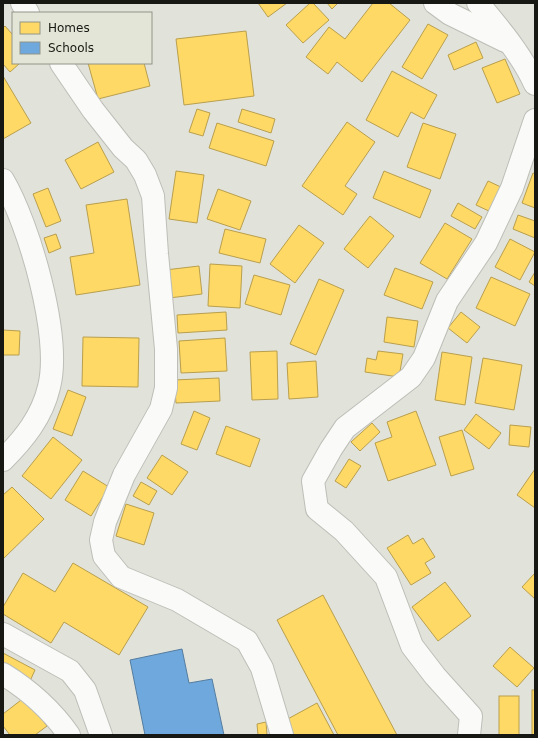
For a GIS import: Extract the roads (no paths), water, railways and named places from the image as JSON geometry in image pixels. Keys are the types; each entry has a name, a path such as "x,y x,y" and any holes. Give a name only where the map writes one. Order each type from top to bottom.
{"street":[{"path":"22,3 27,12"},
{"path":"435,3 450,14 511,44"},
{"path":"478,3 511,44 529,71 535,84"},
{"path":"62,64 93,110 123,148 136,160 145,175 153,196 166,348 166,388 161,409 124,475 104,522 100,540 104,556 121,577 177,600 247,641 262,668 282,735"},
{"path":"469,735 471,716 435,676 412,646 386,577 344,531 317,509 313,481 330,449 345,428 411,377 424,358 447,301 486,243 512,188 535,120"},
{"path":"3,180 29,239 51,331 52,360 50,387 38,419 21,443 3,460"},
{"path":"3,634 70,671 85,690 101,735"},
{"path":"3,674 25,688 39,700 68,735"}]}
